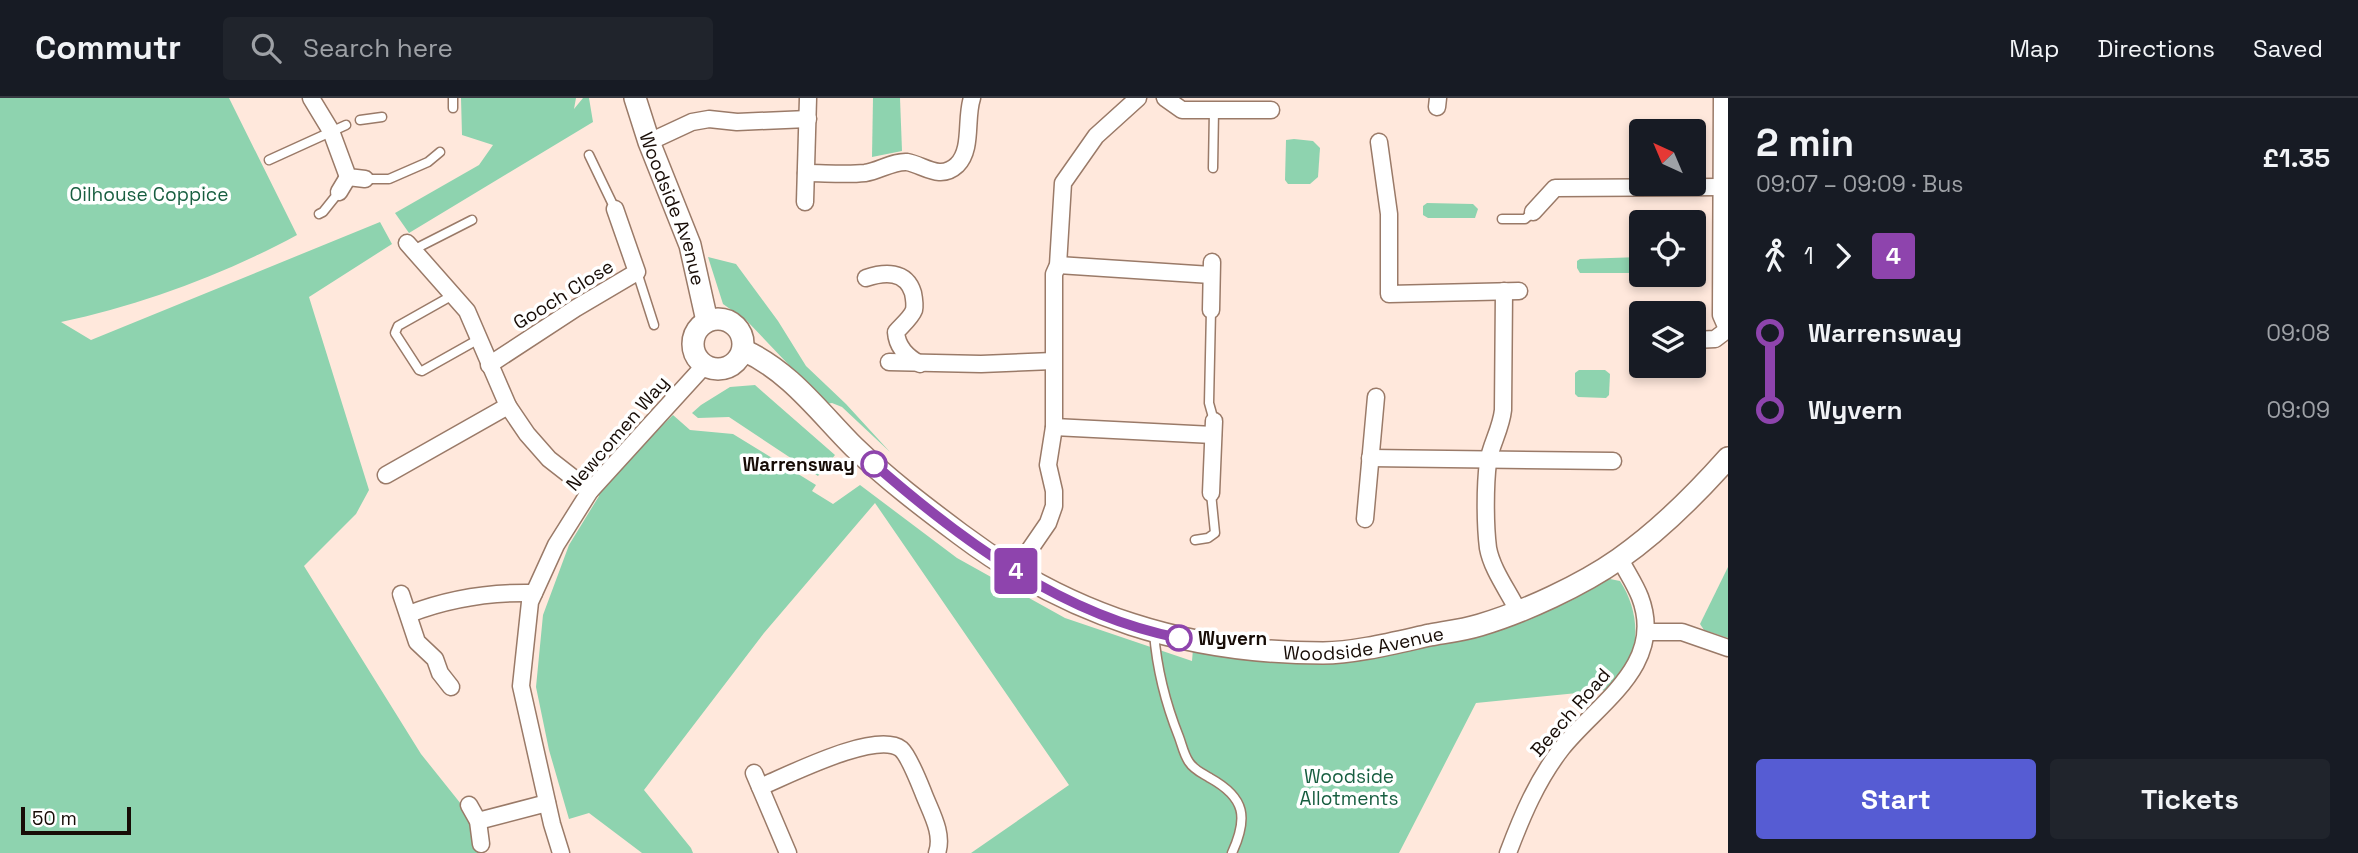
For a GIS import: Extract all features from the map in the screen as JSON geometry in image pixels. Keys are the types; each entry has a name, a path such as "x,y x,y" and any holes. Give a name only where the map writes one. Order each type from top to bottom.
{"street":[{"path":"311,98 357,178 339,192"},
{"name":"Woodside Avenue","path":"635,98 649,142 690,245 707,321"},
{"path":"804,202 808,98"},
{"path":"806,173 867,173 904,162 932,172 946,172 957,164 966,146 967,118 972,98"},
{"path":"1015,571 1048,523 1054,506 1054,491 1048,465 1054,427 1054,274 1058,265 1063,183 1096,136 1138,98"},
{"path":"1165,98 1182,110 1271,110"},
{"path":"1706,339 1715,339 1727,331 1721,315 1721,187 1725,115 1722,98"},
{"path":"649,142 692,122 709,119 737,122 807,119"},
{"path":"1379,142 1389,214 1389,294 1512,291 1501,426 1488,460 1488,549 1518,611"},
{"path":"1532,212 1555,188 1721,187"},
{"name":"Gooch Close","path":"489,365 576,307 637,272 615,209"},
{"path":"410,246 467,311 508,406 527,434 549,459 590,491"},
{"path":"1058,265 1212,269 1211,310"},
{"path":"866,278 878,274 894,274 909,284 914,296 914,309 896,332 896,340 910,359 920,364"},
{"path":"716,318 732,323 740,333 743,350 739,358 723,369 704,366 695,352 692,343 698,327 707,321 716,318"},
{"name":"Woodside Avenue","path":"743,350 775,367 792,381 853,446 897,484 962,536 1015,571 1074,603 1154,633 1228,648 1325,653 1480,625 1518,611 1583,581 1619,559 1677,511 1728,458"},
{"path":"889,362 920,364 1053,361"},
{"name":"Newcomen Way","path":"561,853 521,686 530,602 556,545 590,491 704,366"},
{"path":"1365,519 1376,397"},
{"path":"386,475 508,406"},
{"path":"1054,427 1214,428 1212,494"},
{"path":"1370,458 1613,461"},
{"name":"Beech Road","path":"1508,853 1524,811 1545,772 1576,732 1631,675 1639,658 1646,632 1640,598 1619,559"},
{"path":"409,614 436,604 496,592 534,593"},
{"path":"401,594 417,642 429,650 435,659 433,678 451,687"},
{"path":"1646,632 1682,632 1728,648"},
{"path":"788,853 757,780 870,744 891,745 903,750 920,785 940,842 937,853"},
{"path":"478,821 547,803"},
{"path":"469,805 478,821 481,844"}],"lane":[{"path":"453,98 453,108"},
{"path":"1213,167 1214,110"},
{"path":"360,120 382,117"},
{"path":"269,160 346,125"},
{"path":"357,178 389,179 428,162 440,152"},
{"path":"589,155 615,209"},
{"path":"318,214 323,212 339,192"},
{"path":"1502,219 1525,219 1532,212"},
{"path":"410,246 472,220"},
{"path":"637,272 654,325"},
{"path":"453,295 398,327 395,333 422,371 479,339"},
{"path":"1211,310 1209,404 1214,428"},
{"path":"1195,540 1208,538 1215,533 1212,494"},
{"path":"1154,633 1162,690 1188,761 1198,772 1223,786 1235,797 1241,809 1241,834 1232,853"}],"green space":[{"name":"Oilhouse Coppice","path":"0,98 229,98 297,235 241,263 182,287 122,307 61,322 91,340 380,222 392,244 309,297 369,490 356,514 304,566 421,754 465,809 479,853 0,853"},
{"path":"461,98 576,98 574,109 583,98 589,98 593,122 409,233 395,213 479,165 493,145 462,135"},
{"path":"873,98 900,98 902,151 872,157"},
{"path":"1286,140 1313,141 1320,148 1318,177 1310,184 1288,184 1285,180"},
{"path":"1427,203 1473,204 1478,209 1475,218 1428,218 1423,215 1423,206"},
{"path":"708,257 736,264 778,321 806,366 890,452 842,407 826,404 747,321 723,304"},
{"path":"1629,257 1629,273 1580,273 1577,261"},
{"path":"1579,370 1605,370 1610,374 1609,395 1606,398 1578,397 1575,394 1575,373"},
{"path":"755,385 835,455 818,476 729,417 698,418 692,413 730,387"},
{"name":"Woodside Allotments","path":"673,415 690,430 733,434 816,485 812,491 833,504 860,485 957,558 1065,618 1192,661 1193,649 1315,660 1586,589 1610,579 1620,581 1630,600 1635,622 1632,654 1624,671 1608,690 1476,703 1399,853 971,853 1069,785 875,503 764,633 644,790 693,853 642,853 589,813 569,819 549,750 536,687 543,615 569,545 599,496 599,487"},
{"path":"1728,567 1728,638 1704,630 1700,624"}],"bus line":[{"name":"4","path":"874,464 962,536 1015,571 1101,615 1133,627 1179,638"}],"place":[{"name":"Warrensway","path":"874,464"},
{"name":"Wyvern","path":"1179,638"}]}
